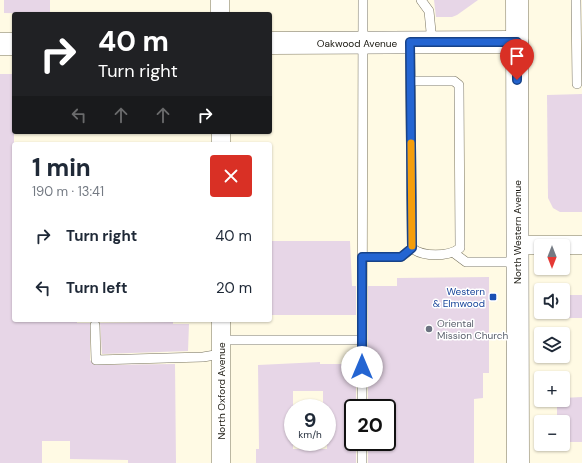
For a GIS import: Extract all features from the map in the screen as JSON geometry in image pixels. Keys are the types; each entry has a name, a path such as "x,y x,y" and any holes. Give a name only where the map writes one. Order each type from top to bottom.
{"main road":[{"name":"North Western Avenue","path":"517,0 518,463"},
{"name":"Oakwood Avenue","path":"272,43 517,42"},
{"path":"0,44 12,44"}],"street":[{"path":"220,0 220,12"},
{"path":"517,254 582,245"},
{"name":"North Oxford Avenue","path":"221,322 221,463"}],"lane":[{"path":"362,399 363,0"},
{"path":"421,0 429,11 432,42"},
{"path":"576,0 577,84"},
{"path":"410,42 412,248 418,254 454,253 460,248 459,85 454,81 411,82"},
{"path":"362,257 401,257 412,248"},
{"path":"454,253 466,262 517,254"},
{"path":"95,325 96,360 203,357 221,347 362,340"},
{"path":"362,451 362,463"}],"building":[{"path":"4,0 50,0 50,12 4,13"},
{"path":"434,0 478,0 457,15 452,17 436,17"},
{"path":"0,74 12,74 12,134 14,134 14,142 12,142 12,322 90,323 90,360 94,365 175,364 176,463 128,463 128,460 70,459 70,441 42,441 42,463 0,463"},
{"path":"582,94 582,212 560,212 553,208 548,198 547,95"},
{"path":"272,241 350,241 352,286 356,286 356,315 272,315"},
{"name":"Oriental Mission Church","path":"489,277 489,373 483,373 483,398 474,399 474,463 368,463 368,451 396,451 396,399 368,399 368,286 397,286 397,278"},
{"path":"570,295 582,295 582,318 570,318"},
{"path":"173,322 173,324 189,324 188,351 102,354 100,323"},
{"path":"320,362 320,364 356,364 356,399 344,399 344,451 356,451 356,463 256,463 256,449 259,449 258,365"},
{"path":"582,397 582,442 570,442 570,415 557,415 557,407 570,407 570,398"}],"slow traffic":[{"path":"411,143 412,246"}],"place":[{"name":"Western & Elmwood","path":"493,297"},
{"name":"Oriental Mission Church","path":"429,329"}],"route":[{"path":"362,367 362,257 401,257 412,248 410,42 517,42 517,80"}]}
